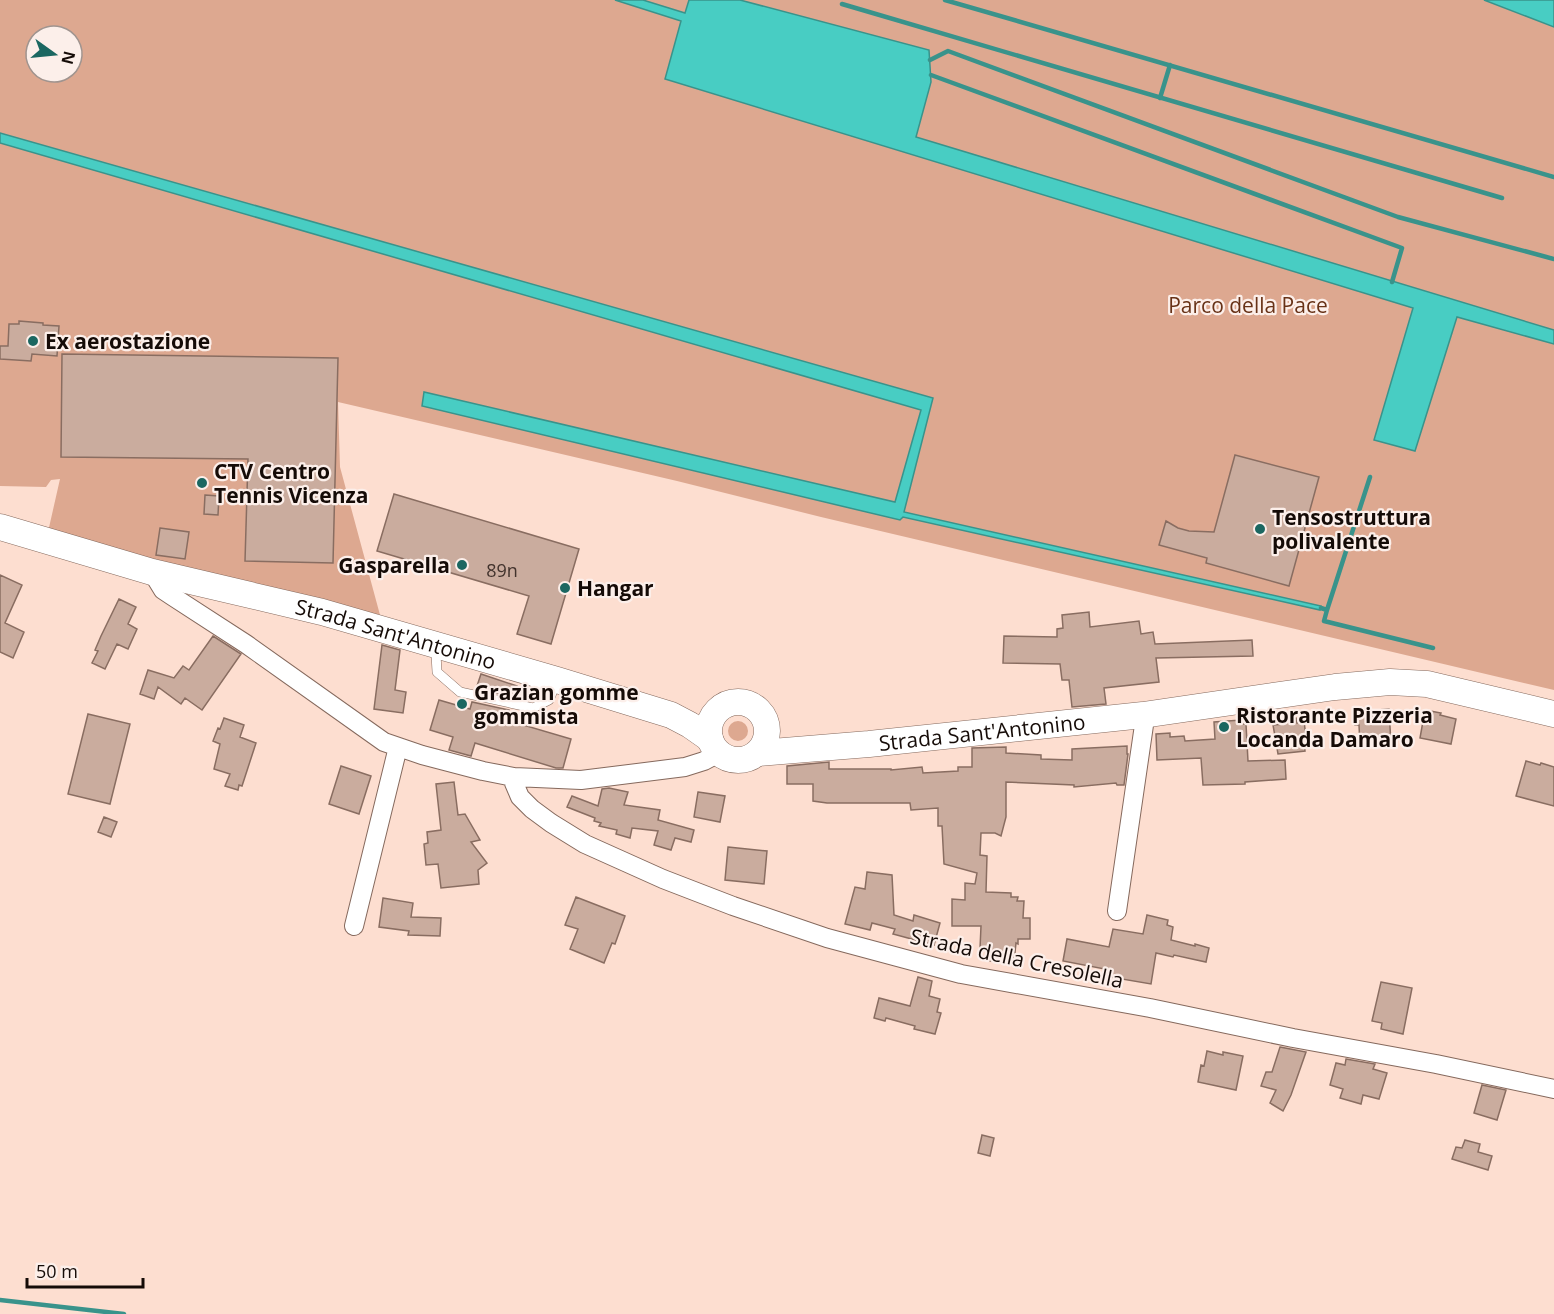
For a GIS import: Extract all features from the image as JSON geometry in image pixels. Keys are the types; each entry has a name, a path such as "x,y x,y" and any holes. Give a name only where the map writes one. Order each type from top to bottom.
{"main road":[{"name":"Strada Sant'Antonino","path":"0,527 152,572 322,612 671,715 690,725 726,758 734,760 758,753 869,744 1143,715 1335,687 1390,682 1427,684 1554,714"},
{"name":"Strada Sant'Antonino","path":"671,715 695,714 740,702 758,710 776,730 791,739 819,747"},
{"path":"715,746 709,730 710,721 721,707"},
{"path":"758,753 766,736 764,718"}],"street":[{"path":"152,572 163,590 246,644 384,742 398,747 483,771 514,777 581,780 685,766 704,761 715,746"},
{"path":"1117,911 1144,725 1143,715"},
{"path":"354,926 398,747"},
{"name":"Strada della Cresolella","path":"514,777 520,797 532,809 585,844 663,879 826,938 961,974 1150,1008 1554,1089"}],"lane":[{"path":"439,645 436,654 437,672 460,692 533,708 549,700 557,680"}],"green space":[{"name":"Parco della Pace","path":"0,0 1554,0 1554,690 338,402 340,467 380,615 92,546 48,532 60,479 51,480 46,487 0,486"},
{"path":"738,721 745,724 748,731 745,738 738,741 731,738 728,731 731,724"}],"water":[{"path":"615,0 643,0 685,13 689,0 740,0 929,50 931,82 916,137 1554,330 1554,344 1457,317 1415,451 1374,440 1413,308 665,79 681,21"},
{"path":"1484,0 1554,0 1554,27"},
{"path":"0,133 933,398 904,512 1321,606 1320,610 903,517 900,520 422,406 424,392 895,502 921,410 0,143"}],"building":[{"name":"Ex aerostazione","path":"19,321 59,326 57,356 32,354 31,361 0,359 0,346 8,346 9,324 19,324"},
{"path":"62,354 338,358 333,563 245,561 248,459 61,457"},
{"name":"Tensostruttura polivalente","path":"1235,455 1319,477 1289,586 1206,563 1207,558 1159,545 1166,521 1189,531 1214,532"},
{"path":"394,494 579,549 551,644 517,634 529,596 377,551"},
{"path":"205,495 219,496 218,515 204,514"},
{"path":"160,528 189,532 185,559 156,555"},
{"path":"0,575 22,585 5,623 24,632 13,658 0,652"},
{"path":"119,599 136,607 128,624 137,629 128,649 117,644 105,669 92,663 98,651 95,650"},
{"path":"1089,612 1090,627 1139,621 1141,634 1153,632 1155,644 1252,640 1253,656 1156,658 1159,682 1104,688 1106,704 1072,707 1069,680 1062,680 1060,664 1003,663 1004,636 1057,637 1057,629 1063,628 1062,615"},
{"path":"213,636 241,654 202,710 185,698 181,704 158,687 154,699 140,694 148,670 174,678 183,666 189,670"},
{"path":"382,645 400,650 395,690 406,692 403,713 374,709"},
{"path":"481,674 517,686 513,697 476,689"},
{"path":"439,700 470,709 472,702 509,710 506,720 571,739 563,768 556,768 475,743 471,756 449,750 453,737 430,730"},
{"path":"1389,709 1391,744 1360,746 1359,725 1355,725 1354,712"},
{"path":"1425,710 1456,719 1451,744 1420,738"},
{"path":"88,714 130,724 110,804 68,794"},
{"path":"224,718 244,725 240,737 256,743 242,786 239,785 238,790 225,786 230,774 214,769 220,744 213,741"},
{"path":"1296,718 1297,723 1304,721 1305,751 1278,754 1273,725 1284,724 1284,720"},
{"path":"1241,720 1241,724 1246,724 1248,761 1285,760 1286,779 1245,782 1245,784 1203,785 1201,758 1157,760 1156,734 1170,733 1170,737 1184,736 1185,741 1215,739 1214,722"},
{"path":"1127,746 1124,785 1116,783 1074,787 1074,785 1006,782 1006,817 1001,836 995,833 981,833 980,855 987,856 986,892 1011,893 1011,897 1018,897 1017,901 1024,901 1023,918 1030,918 1030,939 1018,939 1014,962 990,961 990,953 986,953 986,949 980,949 981,926 952,926 952,899 965,900 965,883 975,884 977,873 944,864 942,826 938,826 938,808 911,810 910,803 813,801 813,784 787,784 787,766 829,762 829,769 891,770 922,767 923,773 958,771 958,767 972,767 972,748 1006,747 1006,753 1041,755 1041,759 1072,760 1072,749"},
{"path":"1526,761 1554,767 1554,806 1516,796"},
{"path":"341,766 371,776 359,814 329,804"},
{"path":"454,782 458,815 465,814 480,840 471,842 487,863 478,870 479,884 441,888 438,864 426,865 424,844 428,843 427,832 441,830 436,784"},
{"path":"602,789 628,792 624,805 660,810 658,820 694,830 691,842 675,838 671,850 654,845 658,831 632,828 630,838 616,834 617,830 599,826 601,823 594,821 595,818 567,807 572,796 598,806"},
{"path":"698,792 725,796 720,822 694,817"},
{"path":"104,817 117,822 111,837 98,832"},
{"path":"728,847 767,851 764,884 725,880"},
{"path":"867,872 892,875 894,915 913,921 914,915 940,923 934,945 893,934 895,929 872,923 870,930 845,924 855,887 865,889"},
{"path":"576,897 625,916 615,944 612,943 604,963 570,949 578,929 565,925"},
{"path":"383,898 413,903 411,917 441,918 440,936 408,935 409,931 379,927"},
{"path":"1147,915 1168,920 1167,925 1173,927 1171,940 1209,948 1206,962 1156,953 1151,984 1104,976 1105,969 1063,961 1067,939 1109,947 1113,929 1143,934"},
{"path":"918,977 932,981 929,996 940,999 937,1012 941,1013 935,1034 886,1018 885,1021 874,1018 879,998 910,1006"},
{"path":"1381,982 1412,988 1403,1034 1381,1029 1382,1023 1372,1021"},
{"path":"1280,1047 1306,1052 1283,1111 1270,1103 1276,1090 1261,1086 1266,1072 1272,1072"},
{"path":"1207,1051 1243,1056 1236,1090 1198,1082 1201,1065 1204,1066"},
{"path":"1346,1059 1375,1064 1373,1069 1387,1073 1379,1099 1363,1095 1361,1104 1340,1098 1343,1089 1330,1085 1336,1063 1345,1065"},
{"path":"1482,1085 1506,1090 1497,1120 1474,1113"},
{"path":"982,1135 994,1138 990,1156 978,1153"},
{"path":"1465,1140 1480,1144 1478,1152 1492,1156 1488,1170 1452,1159 1456,1147 1462,1148"}],"waterway":[{"path":"945,0 1554,177"},
{"path":"842,4 1502,198"},
{"path":"930,60 948,51 1398,217 1554,259"},
{"path":"1160,98 1170,65"},
{"path":"931,75 1402,248 1392,282"},
{"path":"1327,610 1370,477"},
{"path":"1321,608 1327,610 1324,621 1433,648"},
{"path":"0,1300 124,1314"}],"place":[{"name":"Ex aerostazione","path":"33,341"},
{"name":"CTV Centro Tennis Vicenza","path":"202,483"},
{"name":"Tensostruttura polivalente","path":"1260,529"},
{"name":"Gasparella","path":"462,565"},
{"name":"Hangar","path":"565,588"},
{"name":"Grazian gomme gommista","path":"462,704"},
{"name":"Ristorante Pizzeria Locanda Damaro","path":"1224,727"}]}
